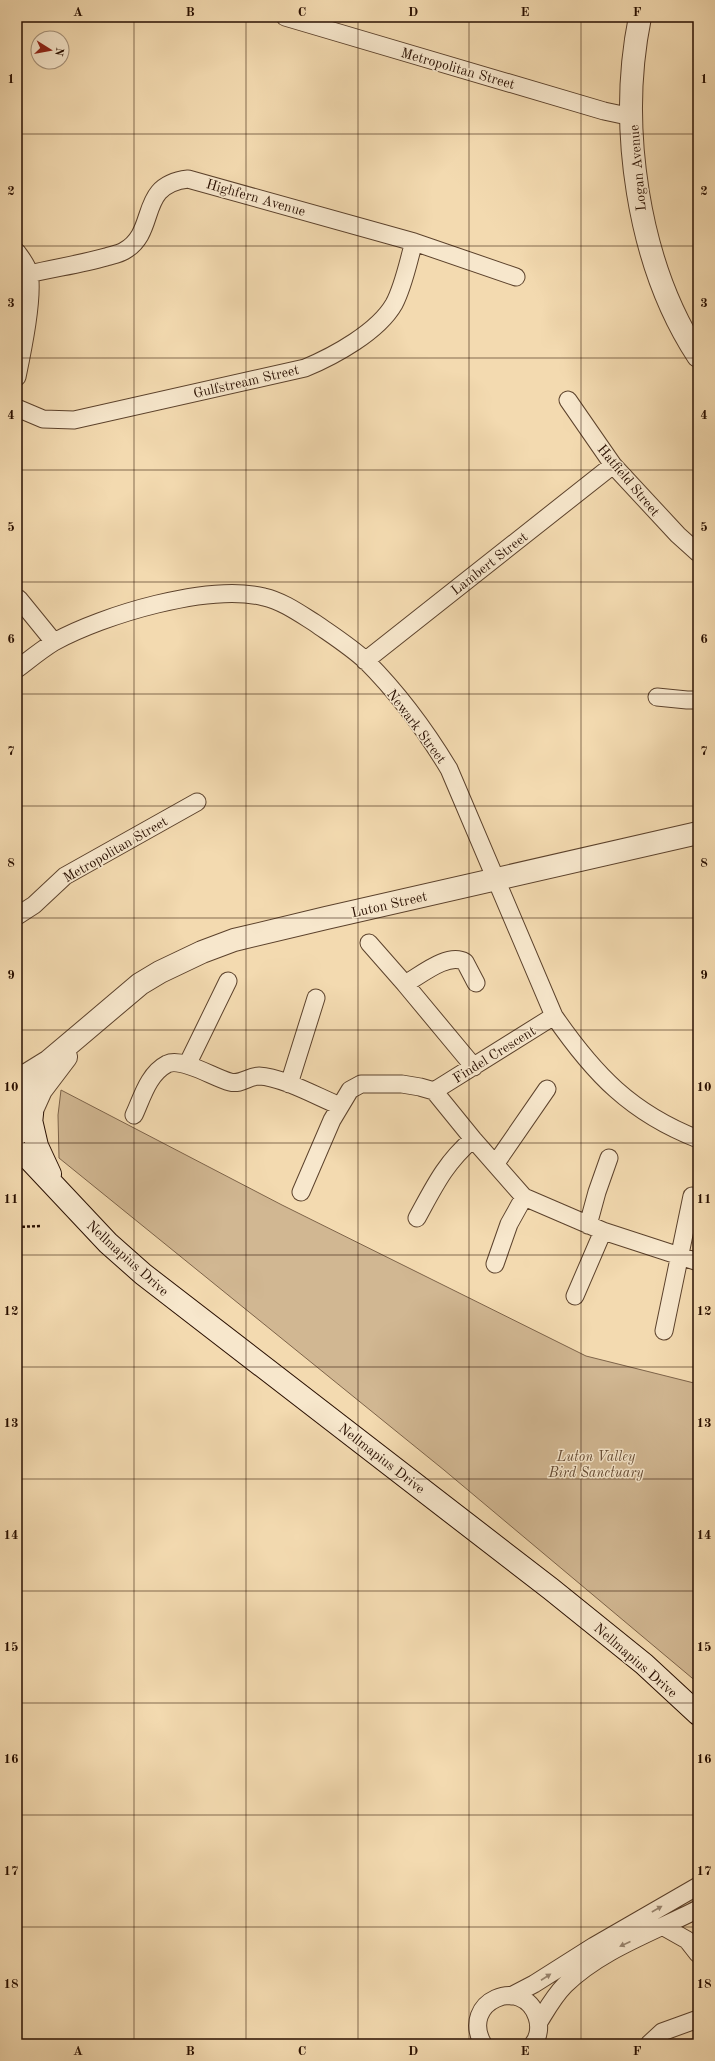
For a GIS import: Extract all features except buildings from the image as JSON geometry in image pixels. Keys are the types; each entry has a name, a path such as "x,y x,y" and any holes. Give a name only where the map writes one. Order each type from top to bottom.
{"street":[{"name":"Metropolitan Street","path":"285,17 305,20 632,117"},
{"name":"Logan Avenue","path":"640,17 633,63 632,117 636,186 651,255 670,301 698,356"},
{"name":"Highfern Avenue","path":"29,274 123,252 136,242 142,231 153,200 162,187 175,181 188,179 414,242 516,277"},
{"name":"Gulfstream Street","path":"17,408 43,419 74,420 305,368 330,358 354,342 380,321 393,304 414,242"},
{"path":"17,252 24,260 29,274 31,292 17,377"},
{"name":"Hatfield Street","path":"568,400 613,465 678,535 698,553"},
{"name":"Lambert Street","path":"365,661 613,465"},
{"name":"Newark Street","path":"17,669 54,642 102,621 163,603 210,594 239,592 266,597 294,610 365,661 407,708 431,739 446,763 554,1016 574,1045 603,1079 631,1103 651,1117 698,1139"},
{"path":"19,599 54,642"},
{"path":"657,697 698,700"},
{"name":"Metropolitan Street","path":"17,916 34,905 64,876 197,802"},
{"name":"Luton Street","path":"17,1078 28,1074 49,1061 140,984 160,972 208,949 234,940 496,878 698,833"},
{"path":"369,943 474,1067"},
{"path":"405,984 444,961 454,958 465,962 476,983"},
{"path":"188,1065 228,981"},
{"path":"289,1084 316,998"},
{"name":"Findel Crescent","path":"434,1091 554,1016"},
{"name":"Luton Street","path":"17,1137 26,1129 41,1090 56,1069 99,1020"},
{"path":"134,1115 149,1082 156,1073 168,1064 188,1065 229,1082 242,1082 259,1076 289,1084 340,1106"},
{"path":"301,1192 340,1106 350,1090 361,1084 402,1084 434,1091 473,1139 496,1163 524,1197 596,1228 698,1262"},
{"name":"Nellmapius Drive","path":"17,1085 25,1091 30,1100 41,1156 68,1202"},
{"path":"496,1163 547,1089"},
{"path":"417,1218 444,1170 456,1154 473,1139"},
{"name":"Nellmapius Drive","path":"17,1151 36,1167 68,1202 143,1274 551,1589 644,1664 698,1714"},
{"path":"575,1296 596,1228 597,1192 609,1158"},
{"path":"664,1331 678,1256 692,1196"},
{"path":"495,1264 509,1224 524,1197"},
{"path":"511,1996 534,1984 594,1946 698,1886"},
{"path":"539,2022 553,1999 578,1973 616,1948 664,1927 698,1909"},
{"path":"664,1927 687,1940 698,1954"},
{"path":"483,2044 479,2036 477,2026 479,2016 484,2007 492,2000 501,1996 511,1996 521,1999 530,2005 536,2013 539,2022 538,2032 533,2044"},
{"path":"649,2044 662,2032 698,2019"}],"path":[{"path":"17,1227 41,1226"}],"green space":[{"name":"Luton Valley Bird Sanctuary","path":"61,1090 282,1205 586,1356 698,1384 698,1683 444,1470 59,1158 58,1115"}]}
